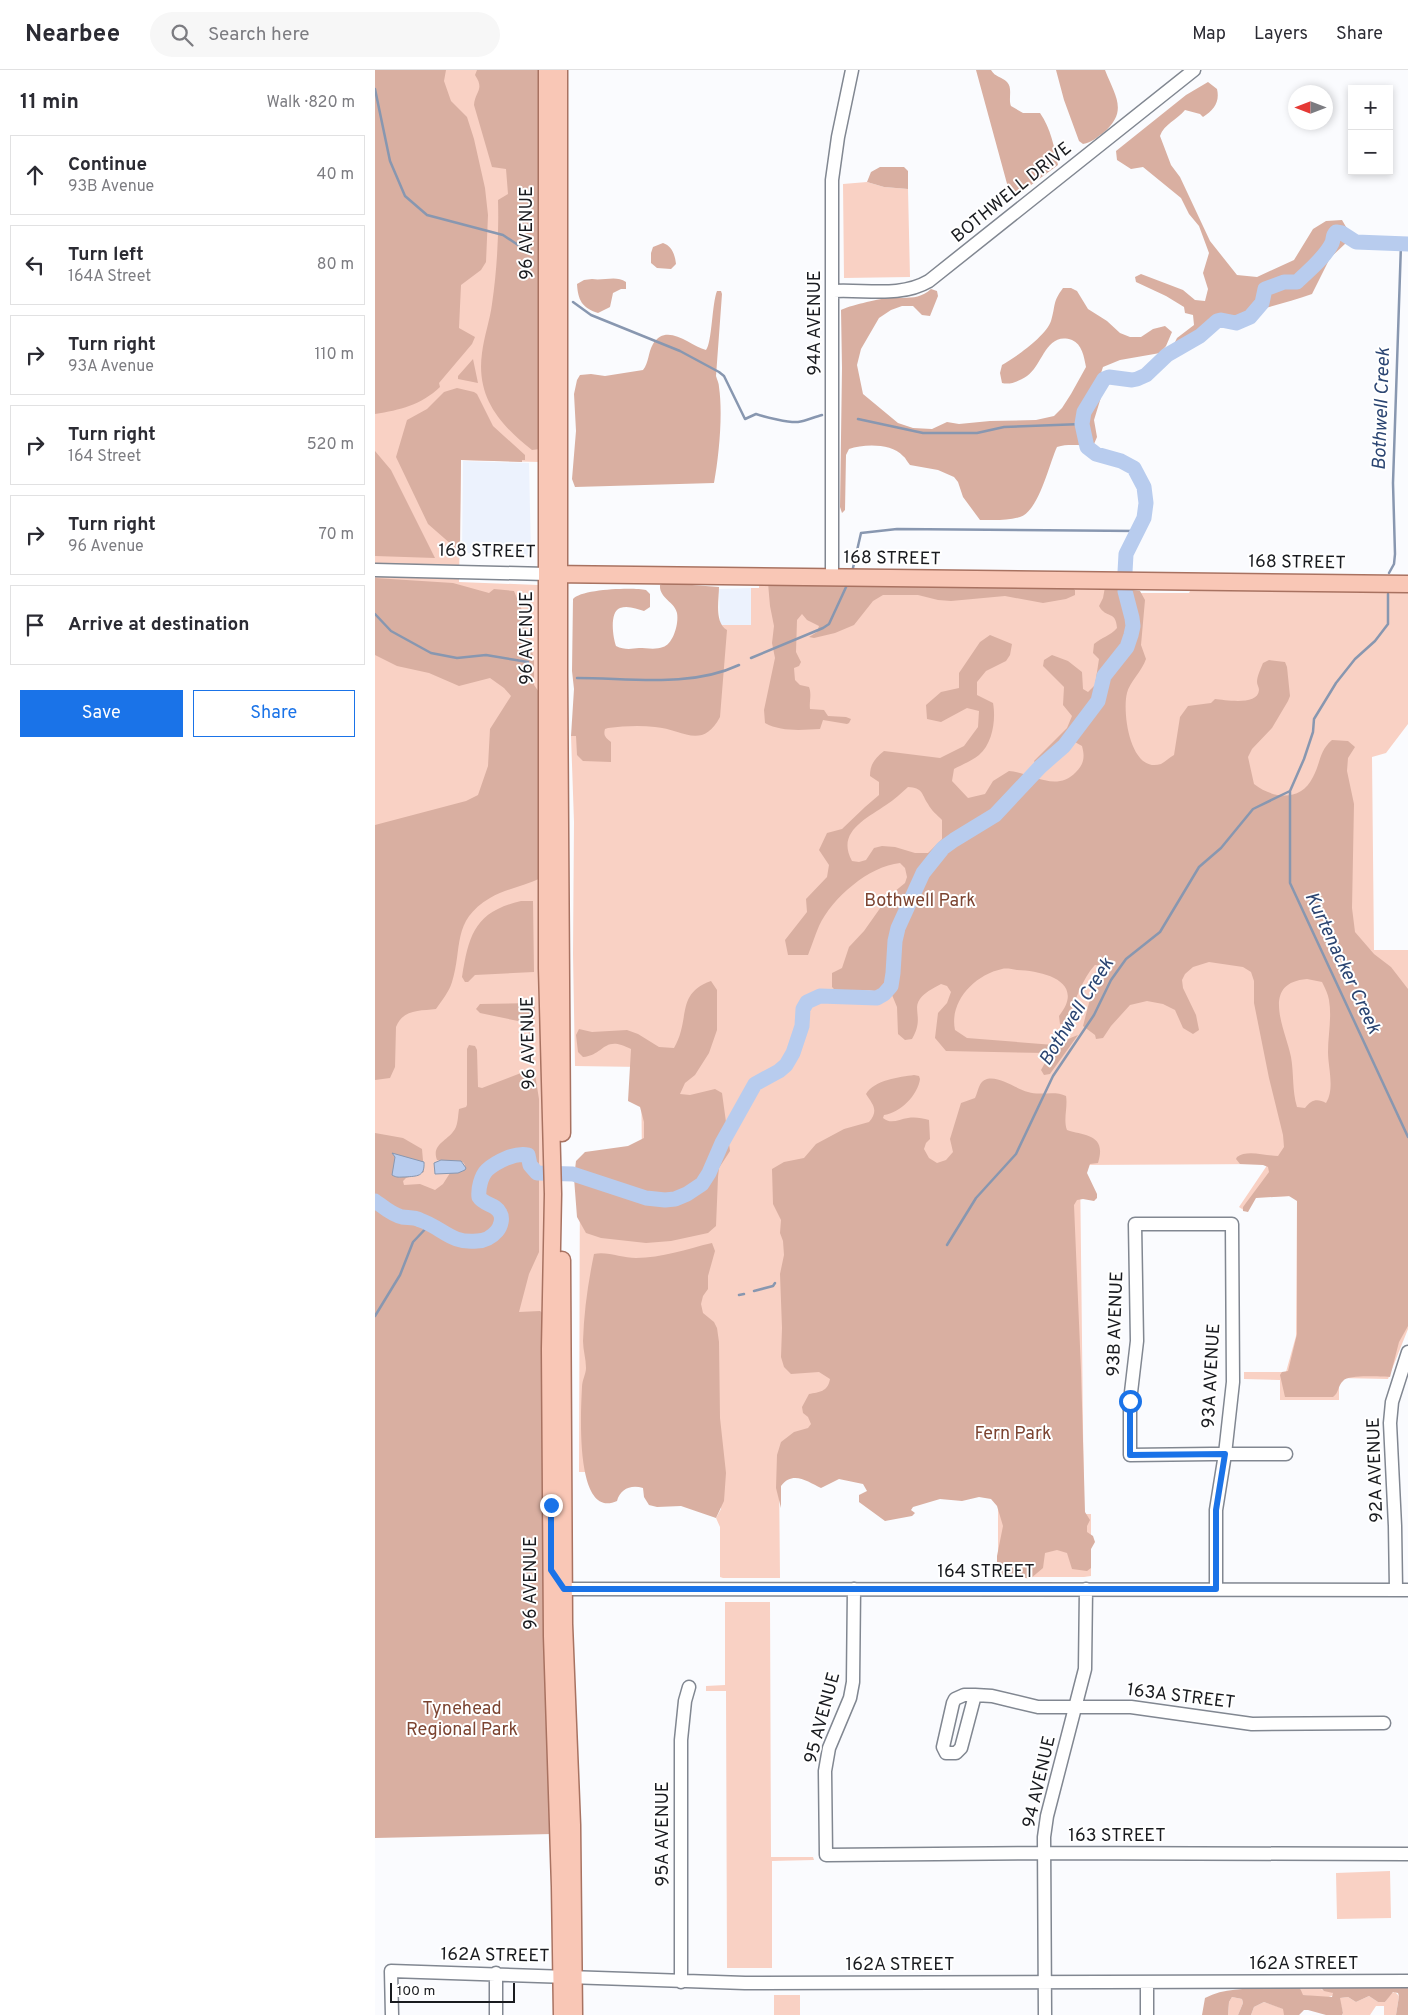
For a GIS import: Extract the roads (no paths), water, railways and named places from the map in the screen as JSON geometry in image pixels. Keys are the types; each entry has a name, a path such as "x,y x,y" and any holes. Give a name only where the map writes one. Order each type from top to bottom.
{"main road":[{"name":"96 AVENUE","path":"547,70 553,574 557,1194 565,1659 572,1825 568,1976 562,2015"},
{"name":"96 AVENUE","path":"553,574 559,70"},
{"name":"168 STREET","path":"553,574 1408,584"},
{"name":"96 AVENUE","path":"557,1194 550,1349 551,1570 568,1976 574,2015"},
{"path":"551,1570 564,1589"}],"street":[{"name":"94A AVENUE","path":"832,578 833,164 852,70"},
{"name":"BOTHWELL DRIVE","path":"833,291 905,290 920,286 929,281 1194,70"},
{"name":"168 STREET","path":"375,570 553,574"},
{"name":"93A AVENUE","path":"1135,1224 1231,1224 1233,1382 1225,1454 1216,1510 1216,1589"},
{"name":"93B AVENUE","path":"1135,1224 1137,1341 1130,1401 1130,1455 1225,1454"},
{"name":"92A AVENUE","path":"1402,1590 1395,1533 1390,1423 1393,1397 1408,1352"},
{"path":"1225,1454 1285,1454"},
{"name":"164 STREET","path":"564,1589 1402,1590"},
{"name":"95 AVENUE","path":"826,1855 825,1771 829,1748 850,1698 853,1682 854,1589"},
{"name":"94 AVENUE","path":"1045,2015 1044,1853 1047,1816 1085,1669 1086,1589"},
{"name":"95A AVENUE","path":"681,1982 681,1749 683,1714 689,1687"},
{"name":"163A STREET","path":"975,1696 999,1697 1038,1707 1139,1707 1252,1724 1384,1724"},
{"name":"163 STREET","path":"826,1855 1044,1853 1408,1854"},
{"name":"162A STREET","path":"392,2015 391,1971 568,1976 681,1982 1147,1983 1408,1981"},
{"path":"496,2015 497,1974"},
{"path":"1147,1983 1147,2015"}],"water":[{"path":"392,1153 424,1162 422,1173 417,1176 405,1177 392,1175 395,1157"},
{"path":"441,1160 461,1161 466,1168 458,1173 435,1174 434,1163"}],"waterway":[{"path":"375,89 390,161 405,196 427,215 503,235 530,253"},
{"path":"1125,572 1126,554 1144,518 1146,503 1144,487 1134,468 1121,461 1096,454 1087,447 1082,424 1084,412 1104,379 1109,377 1137,379 1146,375 1167,355 1200,336 1217,321 1236,323 1250,317 1262,303 1265,289 1284,282 1297,282 1325,254 1336,232 1342,233 1356,242 1408,244"},
{"name":"Bothwell Creek","path":"1389,573 1394,564 1395,554 1393,483 1401,244"},
{"path":"573,302 591,315 680,351 719,372 724,376 745,419 756,414 783,421 798,422 822,415"},
{"path":"858,419 923,433 977,433 1004,427 1082,424"},
{"path":"853,568 861,533 897,529 1138,531"},
{"path":"751,658 829,624 847,585"},
{"path":"375,1201 395,1214 428,1223 454,1238 477,1241 490,1237 495,1233 500,1227 501,1220 498,1210 479,1197 482,1179 487,1170 512,1156 528,1155 530,1165 537,1173 573,1174 646,1198 675,1199 702,1184 722,1143 755,1084 779,1071 786,1065 793,1053 802,1026 803,1009 807,1002 820,996 877,998 884,994 891,986 898,928 923,873 943,848 995,815 1040,767 1064,746 1098,701 1104,676 1127,647 1131,635 1132,618 1125,591"},
{"name":"Bothwell Creek","path":"947,1245 976,1198 1016,1154 1053,1076 1094,1015 1111,980 1126,959 1160,932 1199,867 1221,848 1253,809 1290,791 1304,759 1313,732 1314,719 1336,683 1355,659 1375,641 1388,624 1388,594"},
{"path":"375,614 391,631 431,653 457,658 486,655 528,662"},
{"path":"577,678 680,679 700,677 739,665"},
{"name":"Kurtenacker Creek","path":"1290,791 1290,883 1408,1137"},
{"path":"375,1316 400,1275 413,1242 430,1224"},
{"path":"754,1291 773,1286 775,1283"},
{"path":"739,1295 744,1294"}],"park label":[{"name":"Bothwell Park","path":"920,901"},
{"name":"Fern Park","path":"1013,1434"},
{"name":"Tynehead Regional Park","path":"462,1719"}]}
